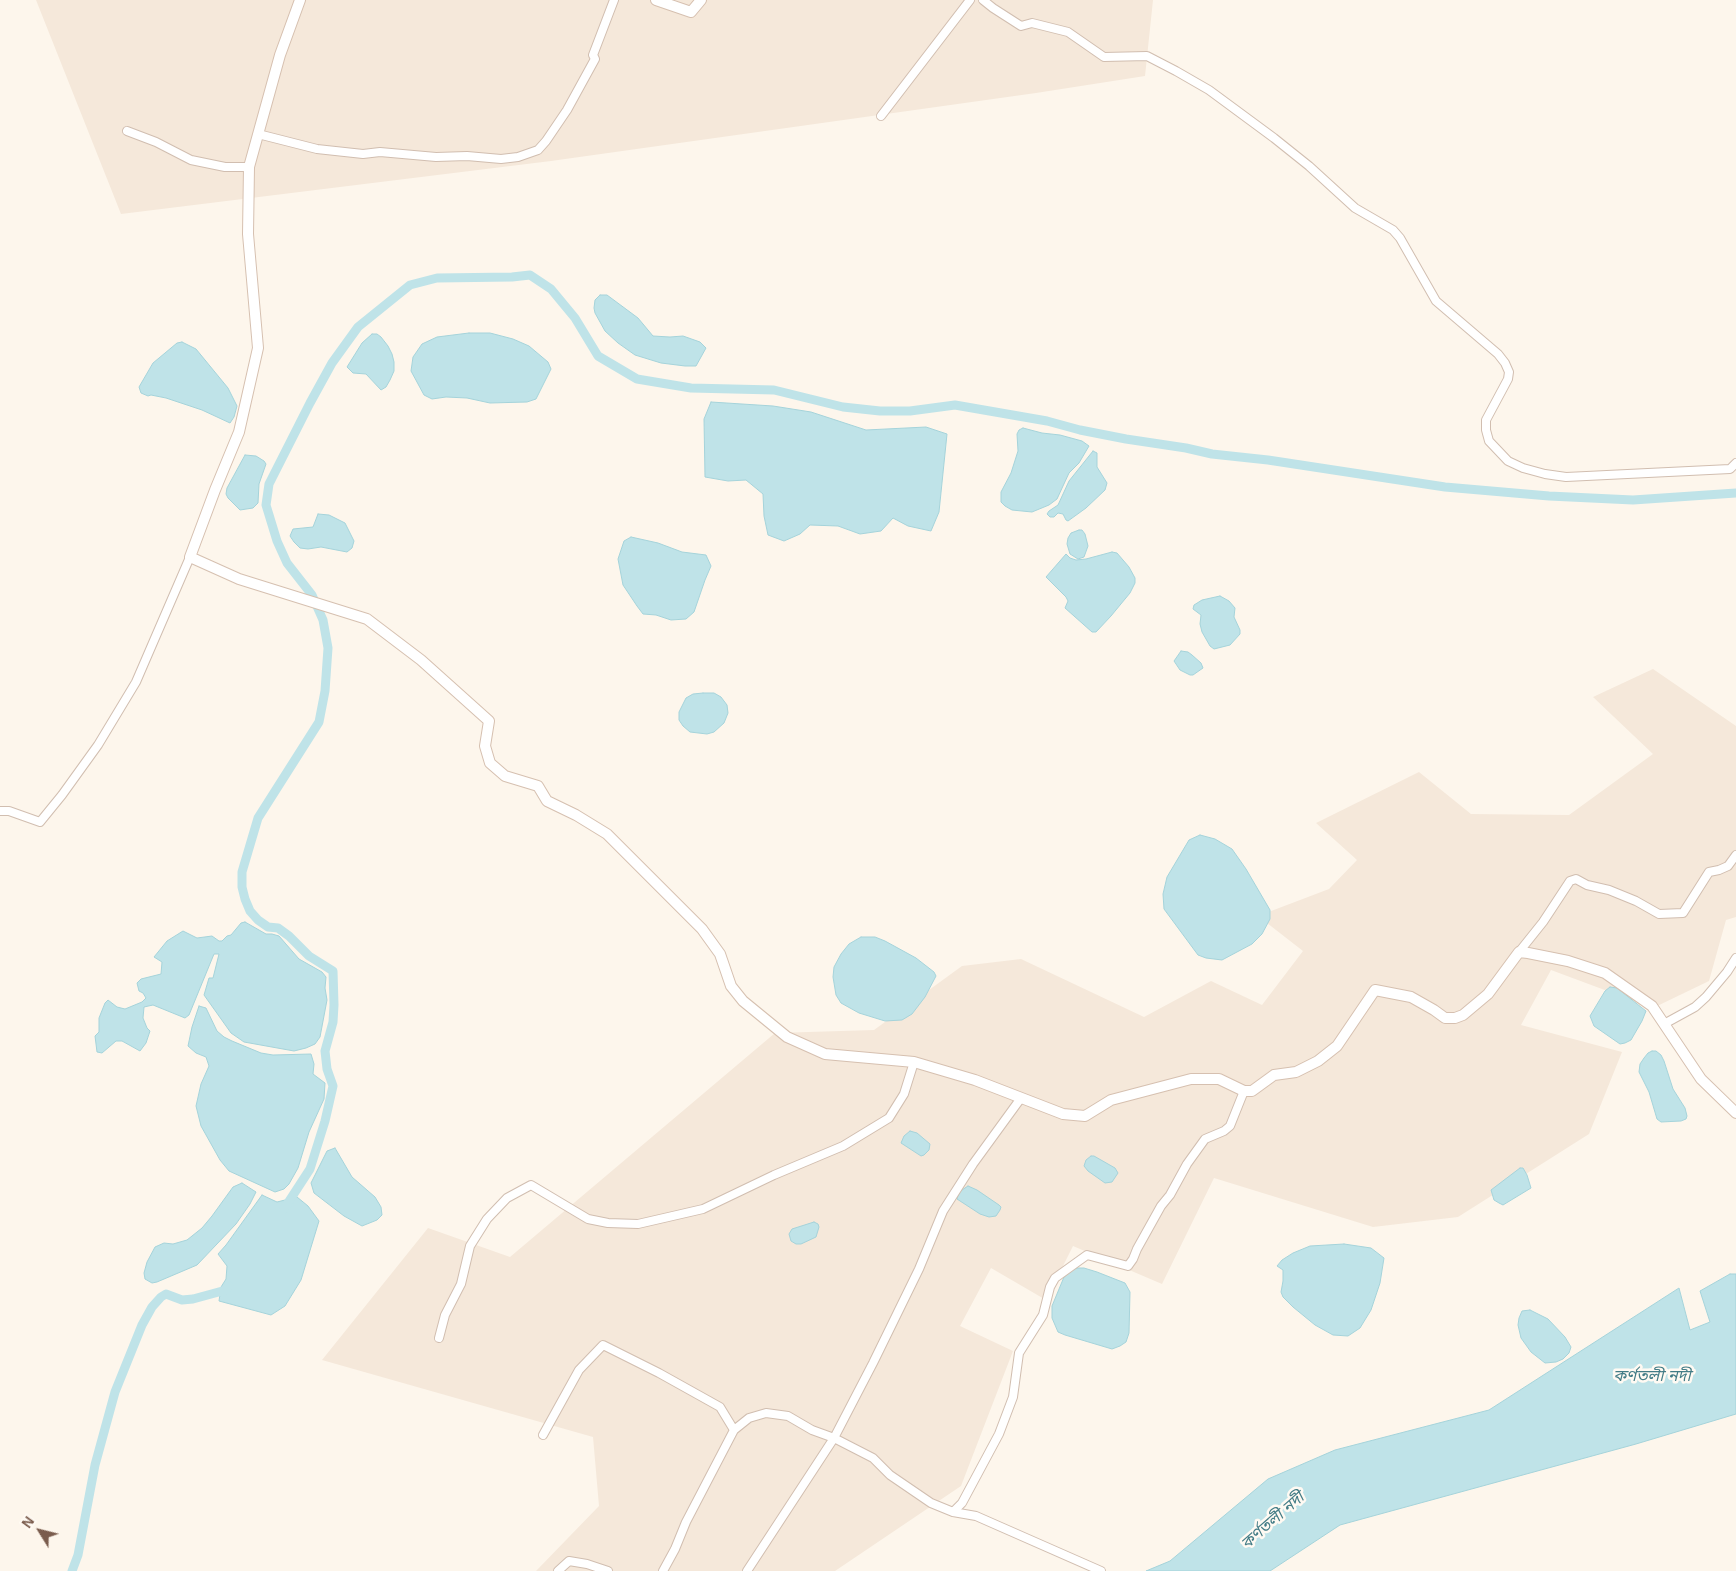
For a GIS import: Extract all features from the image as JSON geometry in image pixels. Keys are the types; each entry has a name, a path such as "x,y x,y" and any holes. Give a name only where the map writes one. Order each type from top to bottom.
{"street":[{"path":"0,811 9,811 40,822 98,745 136,682 190,557 239,432 258,348 248,234 249,167 280,55 300,0"},
{"path":"258,134 317,149 363,154 380,152 436,157 518,158 538,150 566,110 595,60 593,55 614,0"},
{"path":"656,0 691,12 701,0"},
{"path":"881,116 970,0"},
{"path":"983,0 1022,26 1032,23 1068,32 1104,57 1147,56 1176,71 1209,90 1274,138 1309,166 1355,208 1393,230 1400,238 1436,301 1498,354 1505,363 1509,372 1508,379 1486,420 1486,430 1489,441 1508,461 1523,468 1566,477 1730,469 1736,463"},
{"path":"127,131 156,142 191,160 225,166 249,167"},
{"path":"190,557 239,579 367,619 420,660 488,721 485,746 490,763 505,776 538,786 547,801 576,815 607,834 702,929 720,954 731,986 742,1001 787,1036 825,1054 914,1062 975,1080 1063,1114 1085,1116 1111,1100 1191,1079 1219,1079 1244,1091 1252,1091 1274,1075 1296,1072 1318,1061 1337,1046 1375,990 1411,997 1446,1018 1455,1018 1463,1015 1488,994 1543,922 1570,882 1576,879 1587,885 1609,890 1636,901 1659,914 1683,913 1709,872 1728,866 1736,855"},
{"path":"1519,952 1528,952 1568,961 1605,973 1652,1006 1701,1079 1736,1113"},
{"path":"1664,1024 1695,1007 1706,997 1736,958"},
{"path":"440,1338 445,1315 461,1284 470,1246 487,1219 507,1198 531,1185 588,1219 616,1223 638,1224 703,1209 774,1175 843,1146 889,1118 904,1094 914,1062"},
{"path":"953,1512 962,1503 999,1434 1013,1397 1019,1353 1044,1315 1050,1287 1055,1278 1087,1255 1128,1266 1161,1206 1205,1139 1224,1131 1230,1126 1244,1091"},
{"path":"746,1571 834,1438 919,1269 943,1211 973,1164 1021,1098"},
{"path":"543,1435 579,1370 603,1345 659,1372 720,1408 734,1430"},
{"path":"663,1571 734,1430 749,1418 766,1413 788,1416 812,1430 834,1438 874,1458 890,1475 931,1503 953,1512 976,1516 1101,1571"},
{"path":"558,1571 568,1561 608,1571"}],"shaded area":[{"path":"36,0 1153,0 1145,76 551,161 121,214"},
{"path":"1653,669 1736,726 1736,917 1726,920 1709,981 1653,1008 1551,970 1521,1025 1622,1052 1589,1134 1458,1217 1373,1227 1214,1178 1162,1284 1073,1246 1046,1300 991,1268 960,1326 1013,1351 961,1486 835,1571 536,1571 599,1506 593,1437 322,1360 428,1228 510,1257 775,1033 874,1030 962,966 1021,959 1144,1017 1211,981 1262,1005 1303,951 1258,916 1329,889 1357,860 1316,823 1419,772 1471,814 1569,815 1653,754 1593,697"}],"water":[{"path":"600,295 607,295 638,318 653,336 683,336 700,342 706,348 696,366 661,363 635,355 618,343 605,331 595,313 595,300"},
{"path":"469,333 490,333 513,339 529,346 548,362 551,369 536,399 527,402 490,403 467,398 446,397 432,399 424,395 411,371 413,357 422,344 437,337"},
{"path":"372,334 377,334 381,337 388,346 394,362 394,371 390,380 386,387 381,390 366,374 353,373 347,367 362,343"},
{"path":"182,342 196,349 228,388 237,406 230,423 202,410 166,398 148,396 141,393 139,387 153,363 177,343"},
{"path":"711,402 773,406 811,412 866,430 926,427 947,434 939,512 931,531 908,526 893,518 881,531 860,534 838,526 810,525 800,534 784,541 768,535 764,516 763,494 746,480 728,481 705,477 704,419"},
{"path":"1023,428 1082,441 1089,446 1079,463 1069,473 1057,499 1049,505 1032,512 1012,510 1001,502 1001,492 1011,473 1018,451 1017,434"},
{"path":"1093,451 1097,453 1097,467 1107,483 1105,490 1086,508 1068,521 1063,514 1058,513 1054,517 1050,517 1047,514 1058,505 1069,481"},
{"path":"245,455 256,456 266,464 259,484 258,503 253,508 240,510 226,494 227,488"},
{"path":"318,514 329,515 345,523 354,541 352,548 347,552 321,547 308,549 300,548 294,542 290,536 293,529 313,527"},
{"path":"1082,530 1085,534 1088,546 1084,557 1078,559 1070,554 1067,544 1071,533"},
{"path":"631,537 658,543 682,552 706,555 711,566 694,612 686,619 671,620 656,615 643,614 637,606 623,585 618,559 624,541"},
{"path":"1112,552 1117,553 1129,567 1135,578 1135,583 1130,593 1111,616 1096,632 1092,632 1065,608 1068,601 1066,597 1046,577 1066,554 1076,560"},
{"path":"1220,596 1229,601 1235,608 1234,617 1240,634 1230,645 1214,649 1210,646 1202,632 1200,624 1201,615 1193,609 1194,605 1202,600"},
{"path":"1181,651 1192,655 1201,663 1203,668 1193,675 1180,670 1174,661"},
{"path":"714,693 721,697 727,705 728,713 724,723 714,732 707,734 690,732 679,720 679,712 686,698 693,694"},
{"path":"1200,835 1215,839 1232,849 1270,910 1270,919 1262,934 1252,944 1222,960 1198,955 1164,909 1163,894 1167,877 1189,840"},
{"path":"245,922 266,934 279,936 299,959 322,972 326,977 327,1000 320,1037 315,1044 294,1051 244,1042 231,1033 204,995 209,978 213,978 219,954 214,954 189,1015 185,1018 153,1005 144,1007 143,1018 150,1031 146,1043 140,1051 122,1041 116,1041 102,1053 97,1052 95,1036 99,1032 99,1018 105,1003 108,1000 117,1007 125,1009 142,1002 146,998 139,991 137,983 141,979 161,974 162,962 154,957 167,941 183,931 197,938 212,936 222,941 231,935 241,923"},
{"path":"861,937 875,937 885,941 916,958 934,972 936,976 925,997 912,1014 902,1020 885,1021 859,1013 841,1003 836,995 833,977 834,967 849,944"},
{"path":"1610,987 1617,988 1646,1011 1631,1040 1625,1043 1620,1044 1594,1026 1590,1016 1605,991"},
{"path":"199,1006 206,1008 217,1031 232,1041 261,1053 273,1055 311,1054 314,1064 313,1074 325,1083 324,1099 309,1132 298,1168 284,1189 275,1192 229,1171 220,1160 201,1126 196,1106 201,1084 209,1066 206,1057 196,1053 188,1046"},
{"path":"1656,1051 1661,1055 1664,1061 1673,1089 1685,1108 1686,1119 1661,1122 1657,1119 1649,1092 1639,1072 1640,1064 1648,1053"},
{"path":"910,1131 917,1133 930,1144 929,1150 924,1155 921,1156 901,1143 904,1136"},
{"path":"335,1148 352,1177 375,1197 381,1207 382,1215 377,1220 362,1226 344,1216 314,1193 311,1183 327,1151"},
{"path":"1091,1156 1115,1168 1118,1173 1112,1182 1105,1183 1088,1171 1084,1166 1086,1160"},
{"path":"1520,1168 1523,1168 1527,1175 1531,1188 1503,1205 1494,1200 1491,1190"},
{"path":"242,1183 256,1192 250,1204 236,1224 197,1265 157,1282 152,1283 145,1279 144,1273 147,1262 155,1247 164,1243 173,1244 187,1240 202,1228 233,1187"},
{"path":"968,1186 1001,1207 996,1216 989,1217 980,1214 957,1199 959,1192"},
{"path":"262,1195 277,1202 297,1197 308,1206 319,1221 301,1280 285,1306 271,1315 219,1301 221,1287 226,1279 227,1266 218,1254"},
{"path":"814,1222 819,1227 816,1237 801,1244 791,1241 789,1234 792,1229"},
{"path":"1344,1244 1371,1248 1384,1258 1380,1283 1371,1310 1360,1328 1348,1336 1333,1335 1315,1325 1293,1307 1283,1297 1281,1292 1283,1270 1277,1266 1282,1260 1293,1253 1310,1246"},
{"path":"1075,1268 1084,1268 1125,1283 1130,1292 1129,1333 1126,1342 1120,1346 1112,1349 1058,1332 1052,1318 1052,1306 1064,1277"},
{"name":"কর্ণতলী নদী","path":"1730,1274 1736,1274 1736,1414 1636,1444 1340,1525 1270,1571 1146,1571 1170,1561 1268,1479 1335,1450 1489,1410 1679,1288 1690,1330 1710,1322 1700,1291"},
{"path":"1530,1310 1548,1319 1565,1337 1571,1347 1569,1353 1563,1359 1545,1363 1531,1352 1521,1338 1518,1325 1519,1318 1522,1311"}],"waterway":[{"path":"284,1209 310,1169 325,1121 333,1086 327,1069 325,1051 333,1022 333,971 309,956 278,928 268,927 258,920 250,911 245,899 242,887 242,872 258,818 319,722 325,691 328,648 323,620 312,595 287,563 277,541 266,505 269,484 332,363 358,327 410,285 437,278 530,275 551,289 575,318 598,356 637,379 691,388 774,390 843,407 880,411 910,411 955,405 1047,421 1080,430 1212,454 1268,460 1445,487 1549,496 1633,500 1736,493"},
{"path":"72,1571 78,1555 95,1465 115,1392 142,1325 152,1307 166,1294 182,1300 193,1299 226,1290 229,1286"}]}
